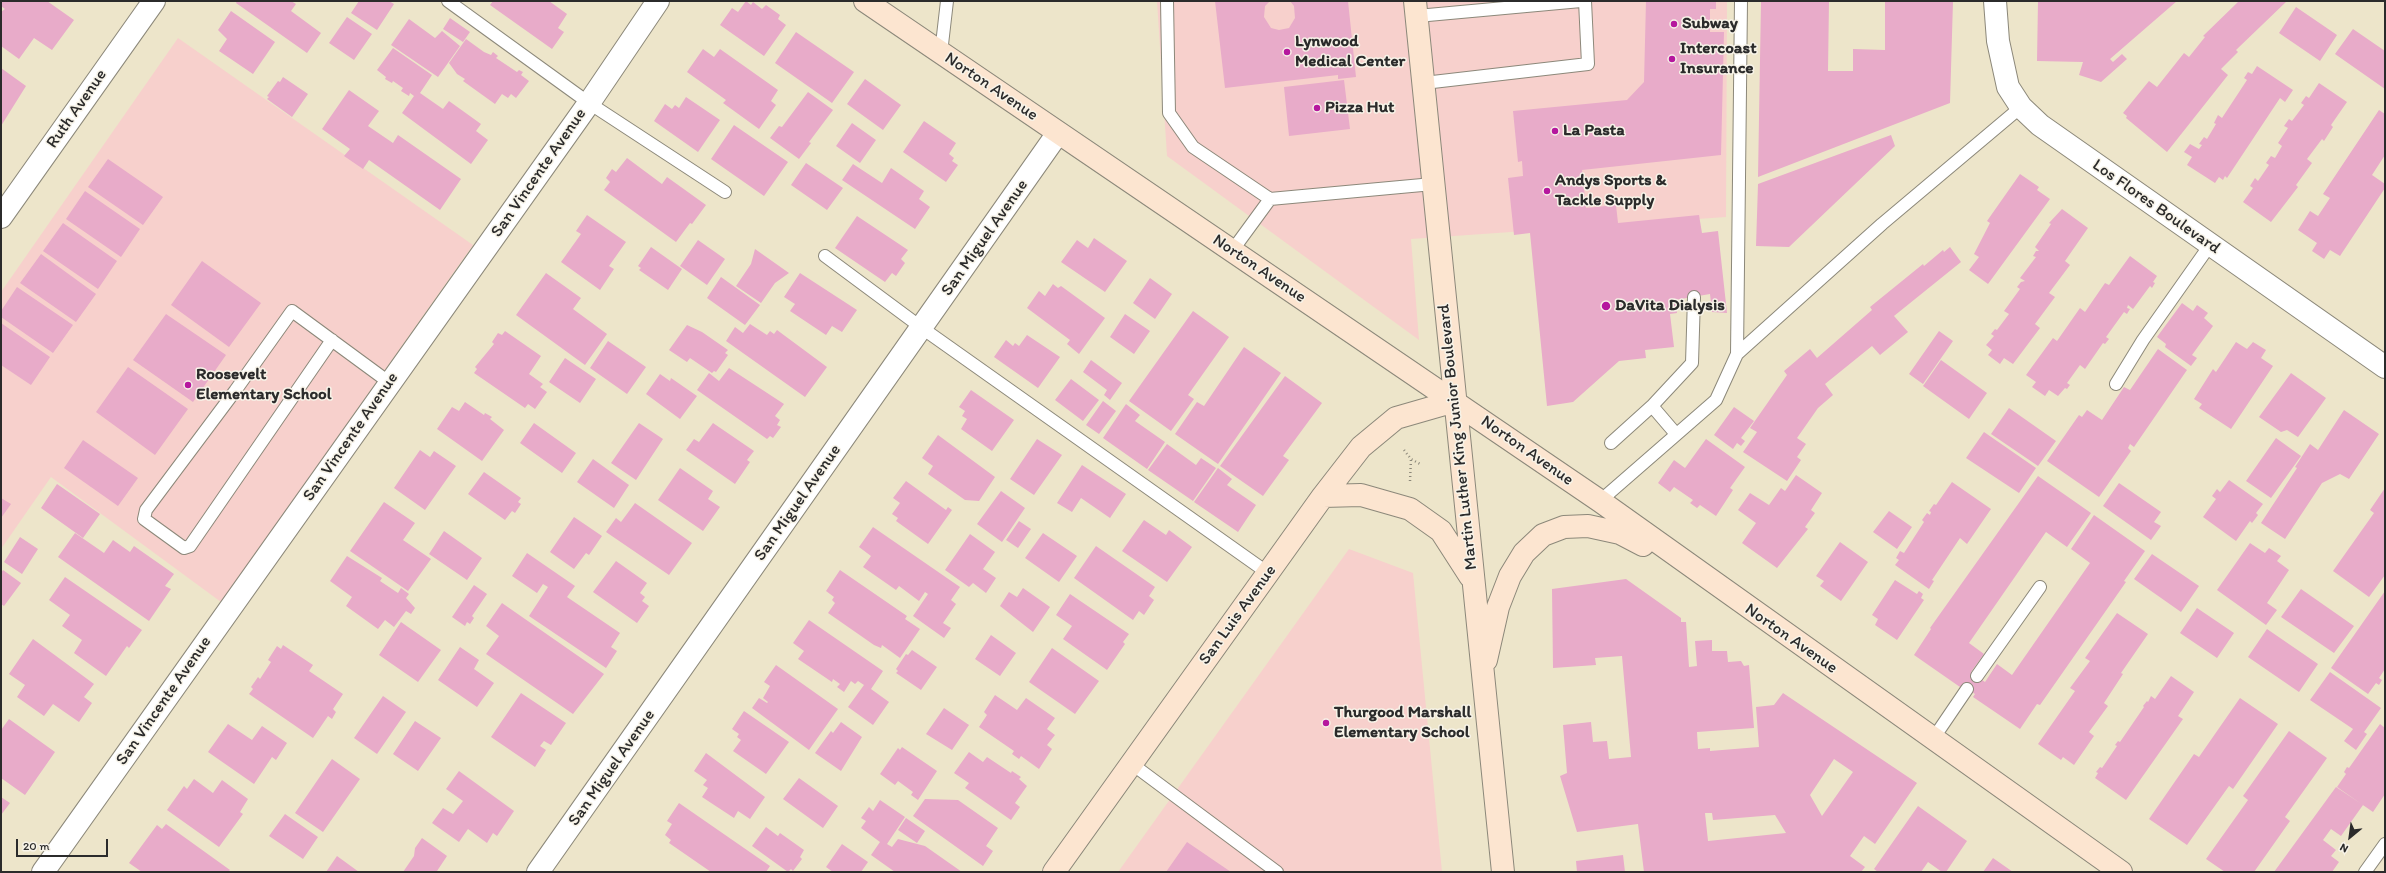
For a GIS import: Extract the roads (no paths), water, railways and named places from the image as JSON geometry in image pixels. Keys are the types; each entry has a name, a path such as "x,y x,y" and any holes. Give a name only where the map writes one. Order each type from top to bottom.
{"street":[{"name":"Ruth Avenue","path":"1,217 154,1"},
{"name":"San Vincente Avenue","path":"43,872 589,103 658,1"},
{"name":"Norton Avenue","path":"865,1 1600,501 1704,577 2121,872"},
{"name":"Los Flores Boulevard","path":"1995,1 1998,41 2008,88 2021,107 2040,125 2385,367"},
{"name":"Martin Luther King Junior Boulevard","path":"1416,9 1472,580 1503,872"},
{"name":"San Miguel Avenue","path":"538,872 1058,133"},
{"name":"San Luis Avenue","path":"1054,872 1323,496 1361,447 1396,418 1455,401"},
{"path":"1323,496 1361,495 1410,509 1441,531 1472,580"},
{"path":"1482,676 1498,607 1510,576 1524,553 1543,535 1564,527 1588,526 1620,533 1704,577"}],"lane":[{"path":"448,1 589,103 725,192"},
{"path":"941,53 947,1"},
{"path":"1167,1 1169,113 1194,147 1270,199 1434,184"},
{"path":"1416,9 1581,1"},
{"path":"1424,83 1588,64 1585,1"},
{"path":"1737,354 1742,1"},
{"path":"1600,501 1716,400 1737,354 1882,224 2021,107"},
{"path":"1232,251 1270,199"},
{"path":"2116,384 2143,340 2210,245"},
{"path":"825,256 922,328 1268,573"},
{"path":"1611,443 1652,406 1692,363 1694,297"},
{"path":"332,340 190,546 184,548 144,519 146,510 235,391 292,310 390,383"},
{"path":"1652,406 1676,434"},
{"path":"1977,676 2040,587"},
{"path":"1933,739 1967,689"},
{"path":"1132,764 1277,872"},
{"path":"2365,872 2385,844"}],"place":[{"name":"Subway","path":"1674,24"},
{"name":"Lynwood Medical Center","path":"1287,52"},
{"name":"Intercoast Insurance","path":"1672,59"},
{"name":"Pizza Hut","path":"1317,108"},
{"name":"La Pasta","path":"1555,131"},
{"name":"Andys Sports & Tackle Supply","path":"1547,191"},
{"name":"DaVita Dialysis","path":"1606,306"},
{"name":"Roosevelt Elementary School","path":"188,385"},
{"name":"Thurgood Marshall Elementary School","path":"1326,723"}]}
